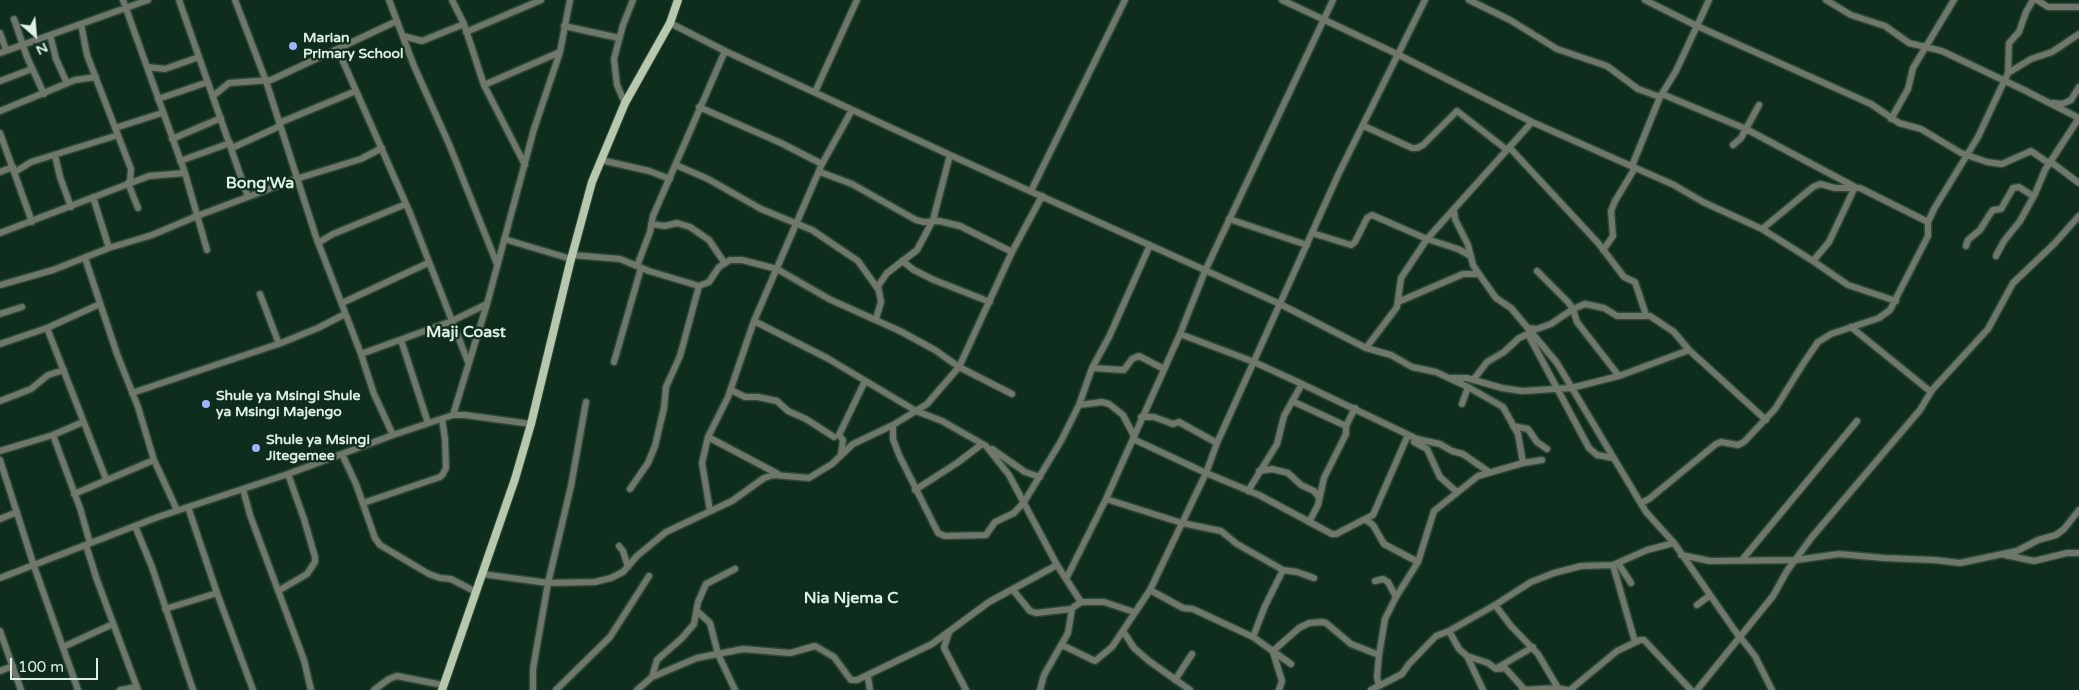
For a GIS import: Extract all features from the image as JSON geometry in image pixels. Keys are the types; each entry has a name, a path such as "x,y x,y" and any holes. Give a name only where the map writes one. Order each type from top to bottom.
{"main road":[{"path":"442,687 515,479 532,424 571,257 592,182 625,103 670,23 678,0"}],"street":[{"path":"123,0 185,173 207,250"},
{"path":"0,33 3,52 148,0"},
{"path":"179,0 248,197"},
{"path":"235,0 266,81 318,243 361,354 374,394 393,436"},
{"path":"390,0 403,36 464,180 496,264"},
{"path":"452,0 464,24 484,85 525,165"},
{"path":"466,32 542,0"},
{"path":"453,416 487,304 496,264 534,129 560,52 570,0"},
{"path":"625,103 619,93 614,71 614,59 619,38 634,0"},
{"path":"815,92 857,0"},
{"path":"1031,191 1125,0"},
{"path":"1282,0 1397,54 1532,122 1634,167 1762,229 1848,285 1896,301"},
{"path":"1066,579 1106,499 1141,417 1180,334 1205,270 1332,0"},
{"path":"1062,645 1094,661 1112,647 1150,590 1206,473 1216,443 1312,233 1397,54 1425,0"},
{"path":"1469,0 1510,20 1557,49 1607,66 1638,89 1660,95 1746,129 1855,187 1928,222"},
{"path":"1645,0 1697,26 1871,104 1891,119 1921,129 1954,150 1987,162 2002,164 2031,152 2079,183"},
{"path":"1603,250 1613,233 1612,209 1634,167 1660,95 1674,76 1709,0"},
{"path":"1826,0 1851,15 1885,26 1909,42 1942,51 2079,118 2045,170 2020,221 2004,241 1996,256"},
{"path":"1891,119 1907,92 1911,72 1954,0"},
{"path":"1641,503 1649,499 1716,444 1721,442 1740,445 1766,420 1816,344 1831,334 1862,325 1879,318 1890,310 1928,236 1928,222 1939,200 1978,137 2008,73 2009,43 2019,32 2026,12 2033,0"},
{"path":"2037,0 2048,7 2079,7"},
{"path":"14,19 32,69 44,94"},
{"path":"213,96 229,83 266,81 338,50 398,21"},
{"path":"670,23 724,51 852,110 1280,304 1366,348 1395,356 1412,367 1436,372 1468,387 1503,407 1518,435 1523,463"},
{"path":"81,24 85,46 130,169 129,183 138,208"},
{"path":"403,36 422,41 464,24"},
{"path":"564,26 619,38"},
{"path":"2008,73 2031,59 2052,52 2079,34"},
{"path":"50,35 56,59 67,83"},
{"path":"338,50 406,204 468,362"},
{"path":"614,362 655,209 676,165 724,51"},
{"path":"484,85 560,52"},
{"path":"147,67 165,69 199,57"},
{"path":"0,81 32,69"},
{"path":"0,111 67,83 83,78 96,77"},
{"path":"158,99 208,82"},
{"path":"2050,103 2062,104 2071,100 2079,87"},
{"path":"180,161 231,146 356,90"},
{"path":"1733,145 1741,138 1759,105"},
{"path":"699,107 781,143 822,164"},
{"path":"710,511 702,463 708,437 731,390 754,321 822,164 852,110"},
{"path":"1364,126 1412,148 1416,148 1423,145 1457,111 1508,149 1603,250 1624,277 1636,284 1646,314"},
{"path":"0,172 14,170 162,113"},
{"path":"172,139 221,118"},
{"path":"1366,348 1397,307 1401,278 1427,239 1532,122"},
{"path":"0,133 32,222"},
{"path":"0,285 152,235 296,179 344,165 382,148"},
{"path":"878,289 887,273 917,250 933,220 950,154"},
{"path":"55,155 70,207"},
{"path":"601,160 670,178"},
{"path":"676,165 708,179 761,209 812,230 858,261 878,289 881,302 876,319"},
{"path":"820,172 852,184 916,220 924,222 933,220 960,226 1012,252"},
{"path":"0,234 129,183 158,174 185,173"},
{"path":"1762,229 1812,187 1820,184 1835,188 1855,187"},
{"path":"1813,261 1829,242 1855,187"},
{"path":"1966,246 1968,240 1980,230 1990,214 2000,209 2013,188 2019,187 2033,196"},
{"path":"482,574 548,583 596,582 608,579 620,574 637,556 662,535 732,501 764,478 780,476 809,478 832,464 853,444 894,425 927,404 959,367 1012,252 1042,196"},
{"path":"93,197 109,248"},
{"path":"318,243 333,234 406,204"},
{"path":"1454,211 1455,219 1464,236 1473,265 1496,298 1508,305 1528,331 1556,388 1592,451 1597,455 1613,458"},
{"path":"1312,233 1350,245 1355,242 1367,218 1372,215 1471,256"},
{"path":"1697,690 1773,596 1787,571 1812,537 1920,410 1931,392 1988,329 2013,283 2054,244 2079,216"},
{"path":"1230,219 1307,245"},
{"path":"651,224 665,226 677,223 690,227 709,240 724,262"},
{"path":"504,239 571,257 620,259 699,286 709,282 724,262 730,260 742,260 777,269 828,299 876,319 935,350 959,367 1012,394"},
{"path":"894,425 893,438 915,490 938,533 945,536 983,536 995,522 1014,513 1024,502 1061,442 1079,405 1092,368 1109,337 1150,245"},
{"path":"84,258 154,460 177,510"},
{"path":"902,261 914,270 934,280 990,302"},
{"path":"342,303 428,263"},
{"path":"1537,272 1544,277 1573,309 1578,324 1619,376"},
{"path":"1398,302 1463,274 1479,274"},
{"path":"630,489 648,463 655,446 663,413 666,387 680,356 699,286"},
{"path":"260,294 279,344"},
{"path":"0,344 47,328 100,304"},
{"path":"361,354 452,321 487,304"},
{"path":"1474,379 1486,362 1504,352 1528,331 1551,324 1573,309 1590,304 1604,308 1617,316 1646,314 1654,317 1674,332 1689,350 1766,420"},
{"path":"0,314 22,307"},
{"path":"132,393 279,344 318,328 345,314"},
{"path":"754,321 827,358 916,411 956,428 1025,472 1040,477"},
{"path":"1851,327 1931,392"},
{"path":"47,328 106,479"},
{"path":"1528,331 1557,363 1648,516 1674,543 1709,596 1755,656 1772,690"},
{"path":"1180,334 1254,362 1355,408 1407,437 1427,449 1440,477 1457,492"},
{"path":"401,340 428,423"},
{"path":"1449,378 1474,379 1502,388 1516,390 1571,388 1619,376 1689,350"},
{"path":"1092,368 1123,370 1132,359 1139,356 1164,369"},
{"path":"0,401 30,389 48,375 64,370"},
{"path":"840,455 843,440 839,435 865,381"},
{"path":"1248,490 1277,444 1284,416 1302,384"},
{"path":"1462,404 1468,387"},
{"path":"731,390 745,396 777,401 788,411 834,436"},
{"path":"1292,401 1346,426"},
{"path":"533,690 533,669 548,583 571,486 586,402"},
{"path":"1079,405 1102,402 1109,404 1123,415 1134,437 1206,473 1248,490 1336,534 1366,520 1375,512 1407,437"},
{"path":"1309,522 1318,505 1324,478 1346,434 1346,426 1355,408"},
{"path":"0,578 177,510 288,474 428,423 453,416 465,415 532,424"},
{"path":"1141,417 1154,417 1173,424 1179,422 1216,443"},
{"path":"363,503 434,479 443,474 446,468 446,439 442,419"},
{"path":"1742,560 1857,421"},
{"path":"0,451 83,422"},
{"path":"1513,426 1528,430 1537,442 1546,449"},
{"path":"53,434 74,494 113,624 138,689 120,690"},
{"path":"708,437 780,476"},
{"path":"1407,437 1440,444 1452,451 1463,454 1489,472"},
{"path":"915,490 984,445"},
{"path":"984,445 1009,475 1057,565 1081,602"},
{"path":"342,454 363,503 375,538 388,551 429,574 451,579 476,592"},
{"path":"0,460 34,566 78,690"},
{"path":"74,494 154,460"},
{"path":"1379,686 1377,677 1385,619 1396,597 1418,562 1434,511 1478,476 1523,463 1542,460"},
{"path":"1259,471 1272,469 1288,473 1301,485 1311,489 1320,497"},
{"path":"278,591 307,574 315,562 307,529 288,474"},
{"path":"242,489 304,660 311,690"},
{"path":"1106,499 1182,523 1220,531 1237,544 1283,570 1297,572 1314,578"},
{"path":"188,507 253,690"},
{"path":"1681,555 1710,561 1796,560 1840,554 1960,563 2021,550 2038,540 2060,532 2079,510"},
{"path":"0,519 17,512"},
{"path":"1366,520 1373,525 1384,544 1418,562"},
{"path":"135,526 152,567 193,690"},
{"path":"1371,690 1402,674 1431,640 1495,606 1531,582 1554,573 1581,566 1616,564 1648,550 1674,543"},
{"path":"619,546 623,551 628,567"},
{"path":"2002,554 2034,561 2067,553 2079,553"},
{"path":"1616,564 1631,583"},
{"path":"1616,564 1635,642"},
{"path":"638,690 652,676 697,658 743,649 790,653 815,646 834,657 851,680 868,677 890,663 932,644 989,602 1057,565"},
{"path":"652,676 657,660 688,632 694,624 699,597 706,584 735,569"},
{"path":"1253,637 1265,606 1283,570"},
{"path":"556,690 610,637 649,576"},
{"path":"1375,582 1383,579 1388,582 1396,597"},
{"path":"1013,590 1030,611 1036,613 1072,609 1081,602 1104,602 1134,612"},
{"path":"1150,590 1182,608 1193,609 1253,637 1291,664"},
{"path":"165,609 217,593"},
{"path":"1697,605 1709,596"},
{"path":"1495,606 1511,626 1533,647 1558,688"},
{"path":"1040,690 1044,675 1069,630 1072,609"},
{"path":"697,611 710,623 718,654 735,690"},
{"path":"1273,651 1302,625 1322,622 1326,623 1352,644 1379,655"},
{"path":"63,647 113,624"},
{"path":"0,631 21,690"},
{"path":"1123,631 1134,648 1190,690"},
{"path":"1450,631 1459,649 1467,656 1488,663 1496,669 1505,668 1523,690 1558,688 1569,690 1584,680 1617,651 1640,640 1644,640 1691,690"},
{"path":"944,648 949,632"},
{"path":"932,644 944,648 966,690"},
{"path":"1496,669 1533,647"},
{"path":"1273,651 1281,675 1282,685 1279,690"},
{"path":"1175,680 1192,654"},
{"path":"1467,656 1483,690"},
{"path":"0,671 12,666"},
{"path":"374,690 389,679 397,676 442,687"},
{"path":"868,677 870,690"}],"place":[{"name":"Marian Primary School","path":"293,46"},
{"name":"Shule ya Msingi Shule ya Msingi Majengo","path":"206,404"},
{"name":"Shule ya Msingi Jitegemee","path":"256,448"}],"district":[{"name":"Bong'Wa","path":"260,184"},
{"name":"Maji Coast","path":"466,333"},
{"name":"Nia Njema C","path":"851,599"}]}
